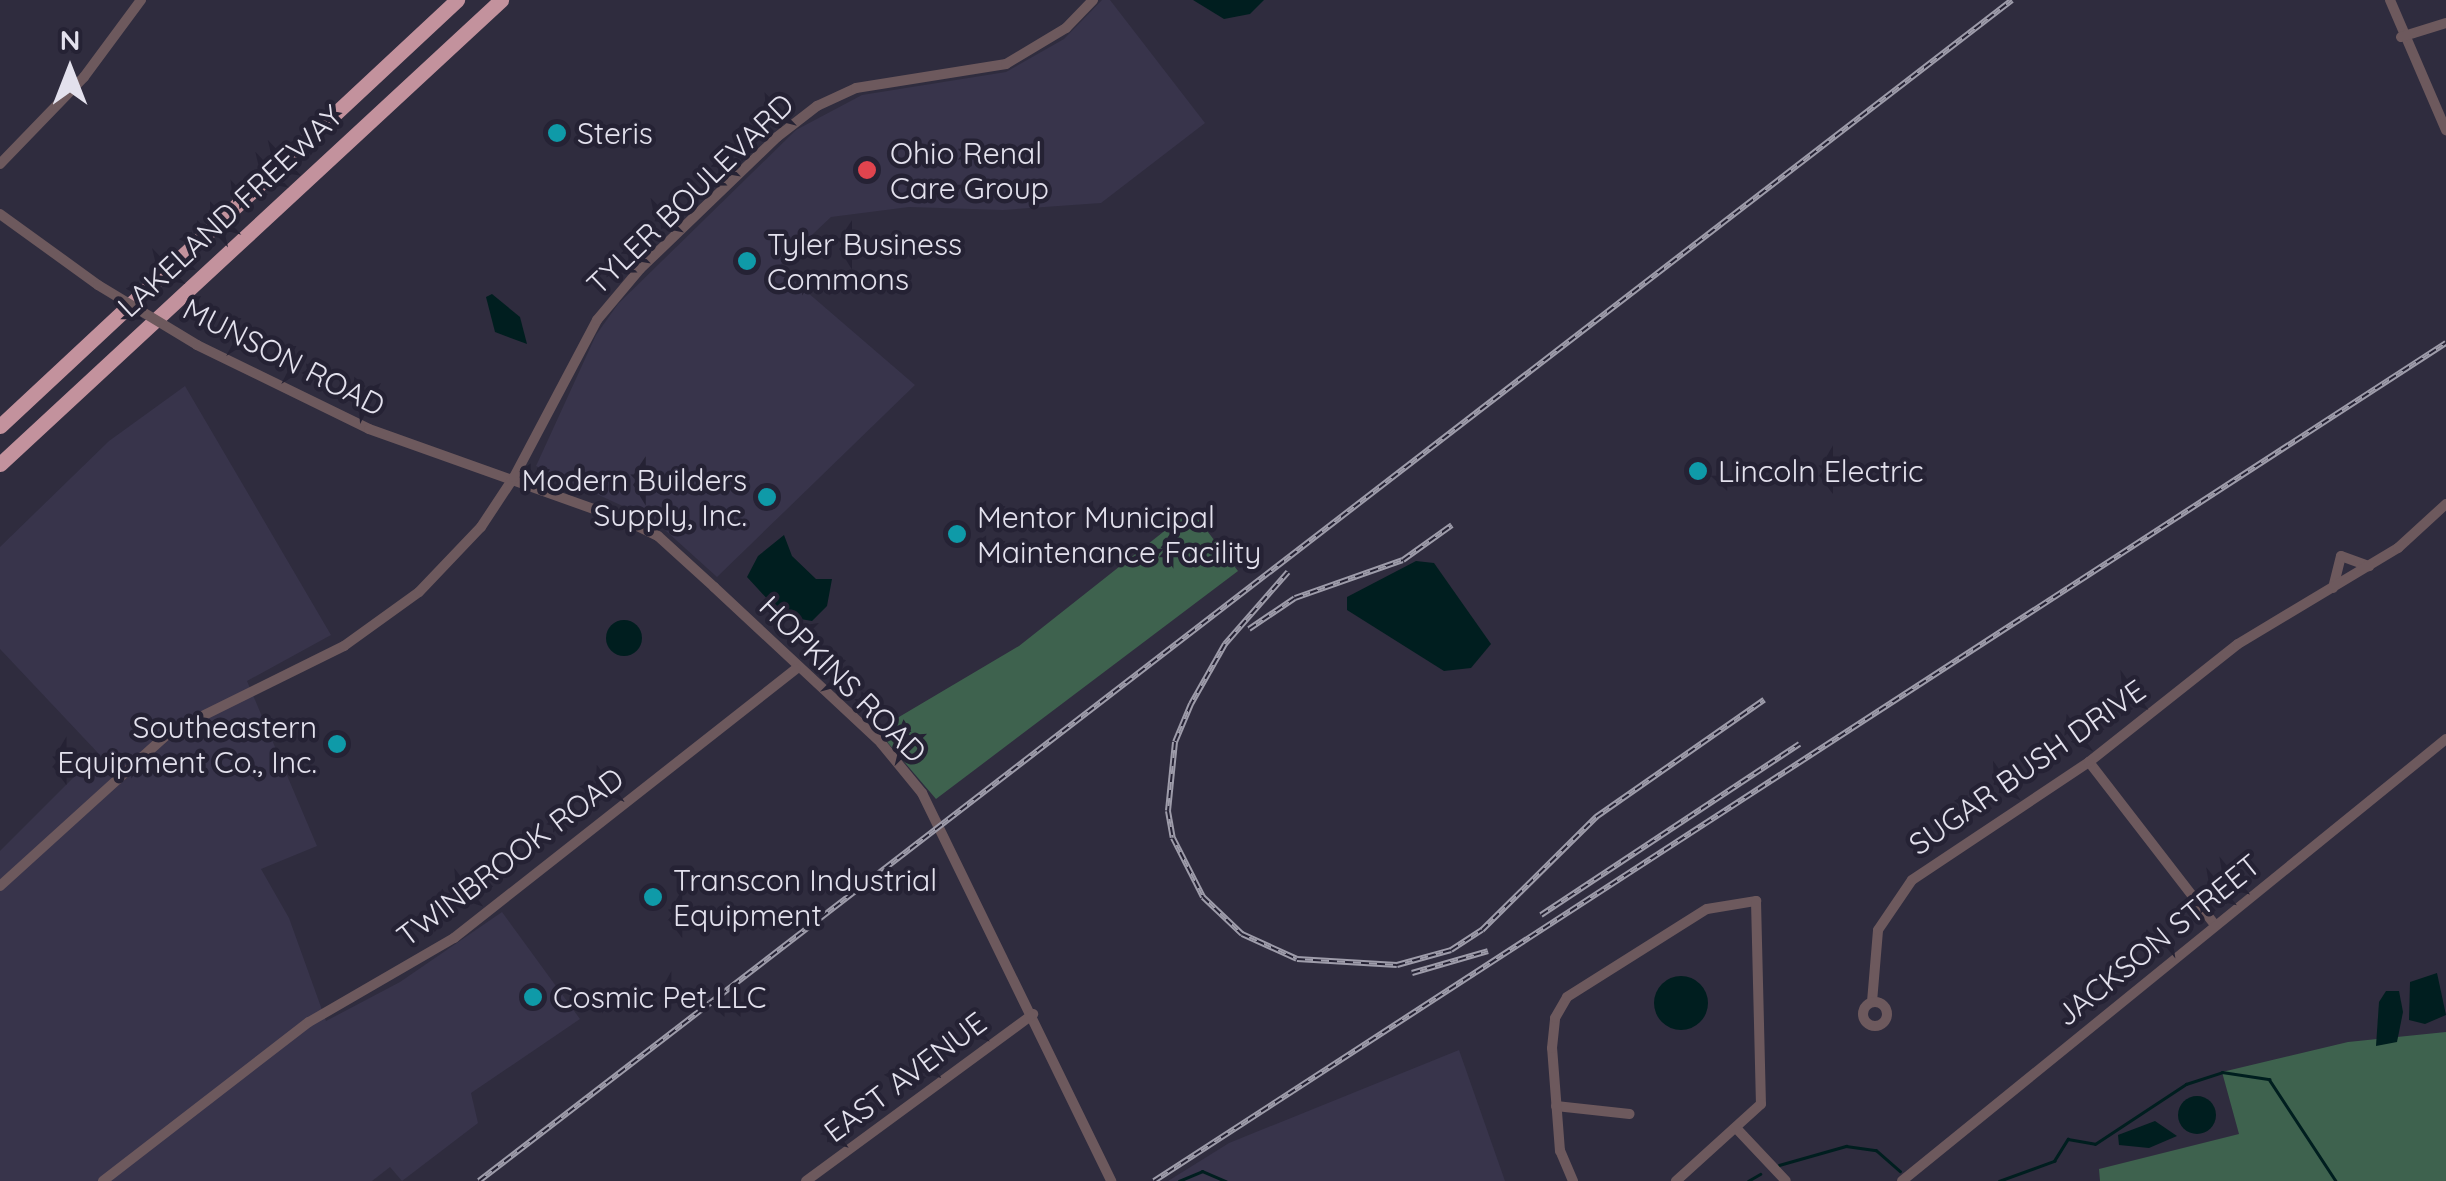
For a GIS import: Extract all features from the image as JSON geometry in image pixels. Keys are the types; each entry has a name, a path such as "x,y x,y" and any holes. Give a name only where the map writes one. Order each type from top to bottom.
{"highway":[{"name":"LAKELAND FREEWAY","path":"0,426 457,0"},
{"name":"LAKELAND FREEWAY","path":"0,464 501,0"}],"street":[{"path":"0,164 84,77 141,0"},
{"name":"TYLER BOULEVARD","path":"0,886 170,732 344,646 401,608 481,527 514,477 597,320 640,269 777,138 816,106 856,88 1006,64 1066,28 1093,0"},
{"path":"2390,0 2401,37 2446,130"},
{"path":"2401,37 2446,23"},
{"name":"MUNSON ROAD","path":"0,214 98,285 197,345 369,429 514,477"},
{"name":"HOPKINS ROAD","path":"514,477 658,536 796,669 881,744 922,793 1033,1014 1111,1181"},
{"name":"SUGAR BUSH DRIVE","path":"1872,1002 1874,942 1901,891 2089,762 2214,661 2369,566 2446,504"},
{"name":"SUGAR BUSH DRIVE","path":"2333,588 2341,556 2369,566"},
{"name":"TWINBROOK ROAD","path":"103,1181 310,1022 453,939 796,669"},
{"name":"JACKSON STREET","path":"1902,1181 2446,739"},
{"path":"2089,762 2215,925"},
{"path":"1573,1181 1560,1151 1556,1106 1555,1018 1566,997 1707,909 1756,901 1762,1104 1676,1181"},
{"name":"EAST AVENUE","path":"806,1181 1033,1014"},
{"path":"1556,1106 1630,1114"},
{"path":"1737,1129 1772,1176 1786,1181"}],"shaded area":[{"path":"1102,0 1110,0 1205,123 1101,203 1003,210 909,207 831,217 778,267 915,385 717,577 655,521 536,466 596,335 618,304 796,130 862,95 1006,72 1064,39"},
{"path":"1193,0 1264,0 1250,14 1224,19"},
{"path":"492,294 520,317 527,344 495,332 486,297"},
{"path":"185,386 331,635 247,681 317,846 261,869 289,918 326,1021 400,982 502,912 580,1019 471,1093 478,1123 402,1181 390,1167 372,1181 0,1181 0,851 98,753 0,649 0,547 109,441"},
{"path":"784,535 792,556 816,579 832,579 827,606 812,621 783,616 747,577 758,556"},
{"path":"1416,561 1434,563 1491,644 1471,668 1444,671 1347,610 1347,597"},
{"path":"624,620 636,626 642,638 636,650 624,656 612,650 606,638 612,626"},
{"path":"2437,973 2446,1015 2425,1024 2409,1020 2410,982"},
{"path":"1681,976 1700,984 1708,1003 1700,1022 1681,1030 1662,1022 1654,1003 1662,984"},
{"path":"2386,991 2399,991 2403,1012 2397,1042 2376,1046 2379,1002"},
{"path":"1459,1050 1505,1181 1168,1181 1229,1143"},
{"path":"2197,1096 2210,1102 2216,1115 2210,1128 2197,1134 2184,1128 2178,1115 2184,1102"},
{"path":"2155,1121 2177,1136 2149,1148 2119,1145 2118,1135"}],"green space":[{"path":"1191,510 1238,571 936,799 877,730 1019,646"},
{"path":"2446,1032 2446,1181 2100,1181 2099,1169 2239,1134 2222,1072 2348,1042"}],"waterway":[{"path":"1999,1181 2054,1161 2068,1139 2095,1144 2186,1084 2222,1072 2269,1079 2336,1181"},
{"path":"1779,1165 1846,1146 1876,1150 1900,1171"},
{"path":"1179,1181 1202,1171 1226,1181"},
{"path":"1748,1181 1760,1174"}],"railway":[{"path":"479,1181 2012,0"},
{"path":"1154,1181 2446,343"},
{"path":"1249,629 1295,598 1403,560 1452,525"},
{"path":"1288,572 1225,644 1191,704 1175,742 1168,811 1173,838 1203,897 1242,934 1297,959 1397,965 1451,950 1482,930 1596,817 1764,700"},
{"path":"1541,915 1799,744"},
{"path":"1412,973 1488,951"}],"place":[{"name":"Steris","path":"557,133"},
{"name":"Ohio Renal Care Group","path":"867,170"},
{"name":"Tyler Business Commons","path":"747,261"},
{"name":"Lincoln Electric","path":"1698,471"},
{"name":"Modern Builders Supply, Inc.","path":"767,497"},
{"name":"Mentor Municipal Maintenance Facility","path":"957,534"},
{"name":"Southeastern Equipment Co., Inc.","path":"337,744"},
{"name":"Transcon Industrial Equipment","path":"653,897"},
{"name":"Cosmic Pet LLC","path":"533,997"}]}
